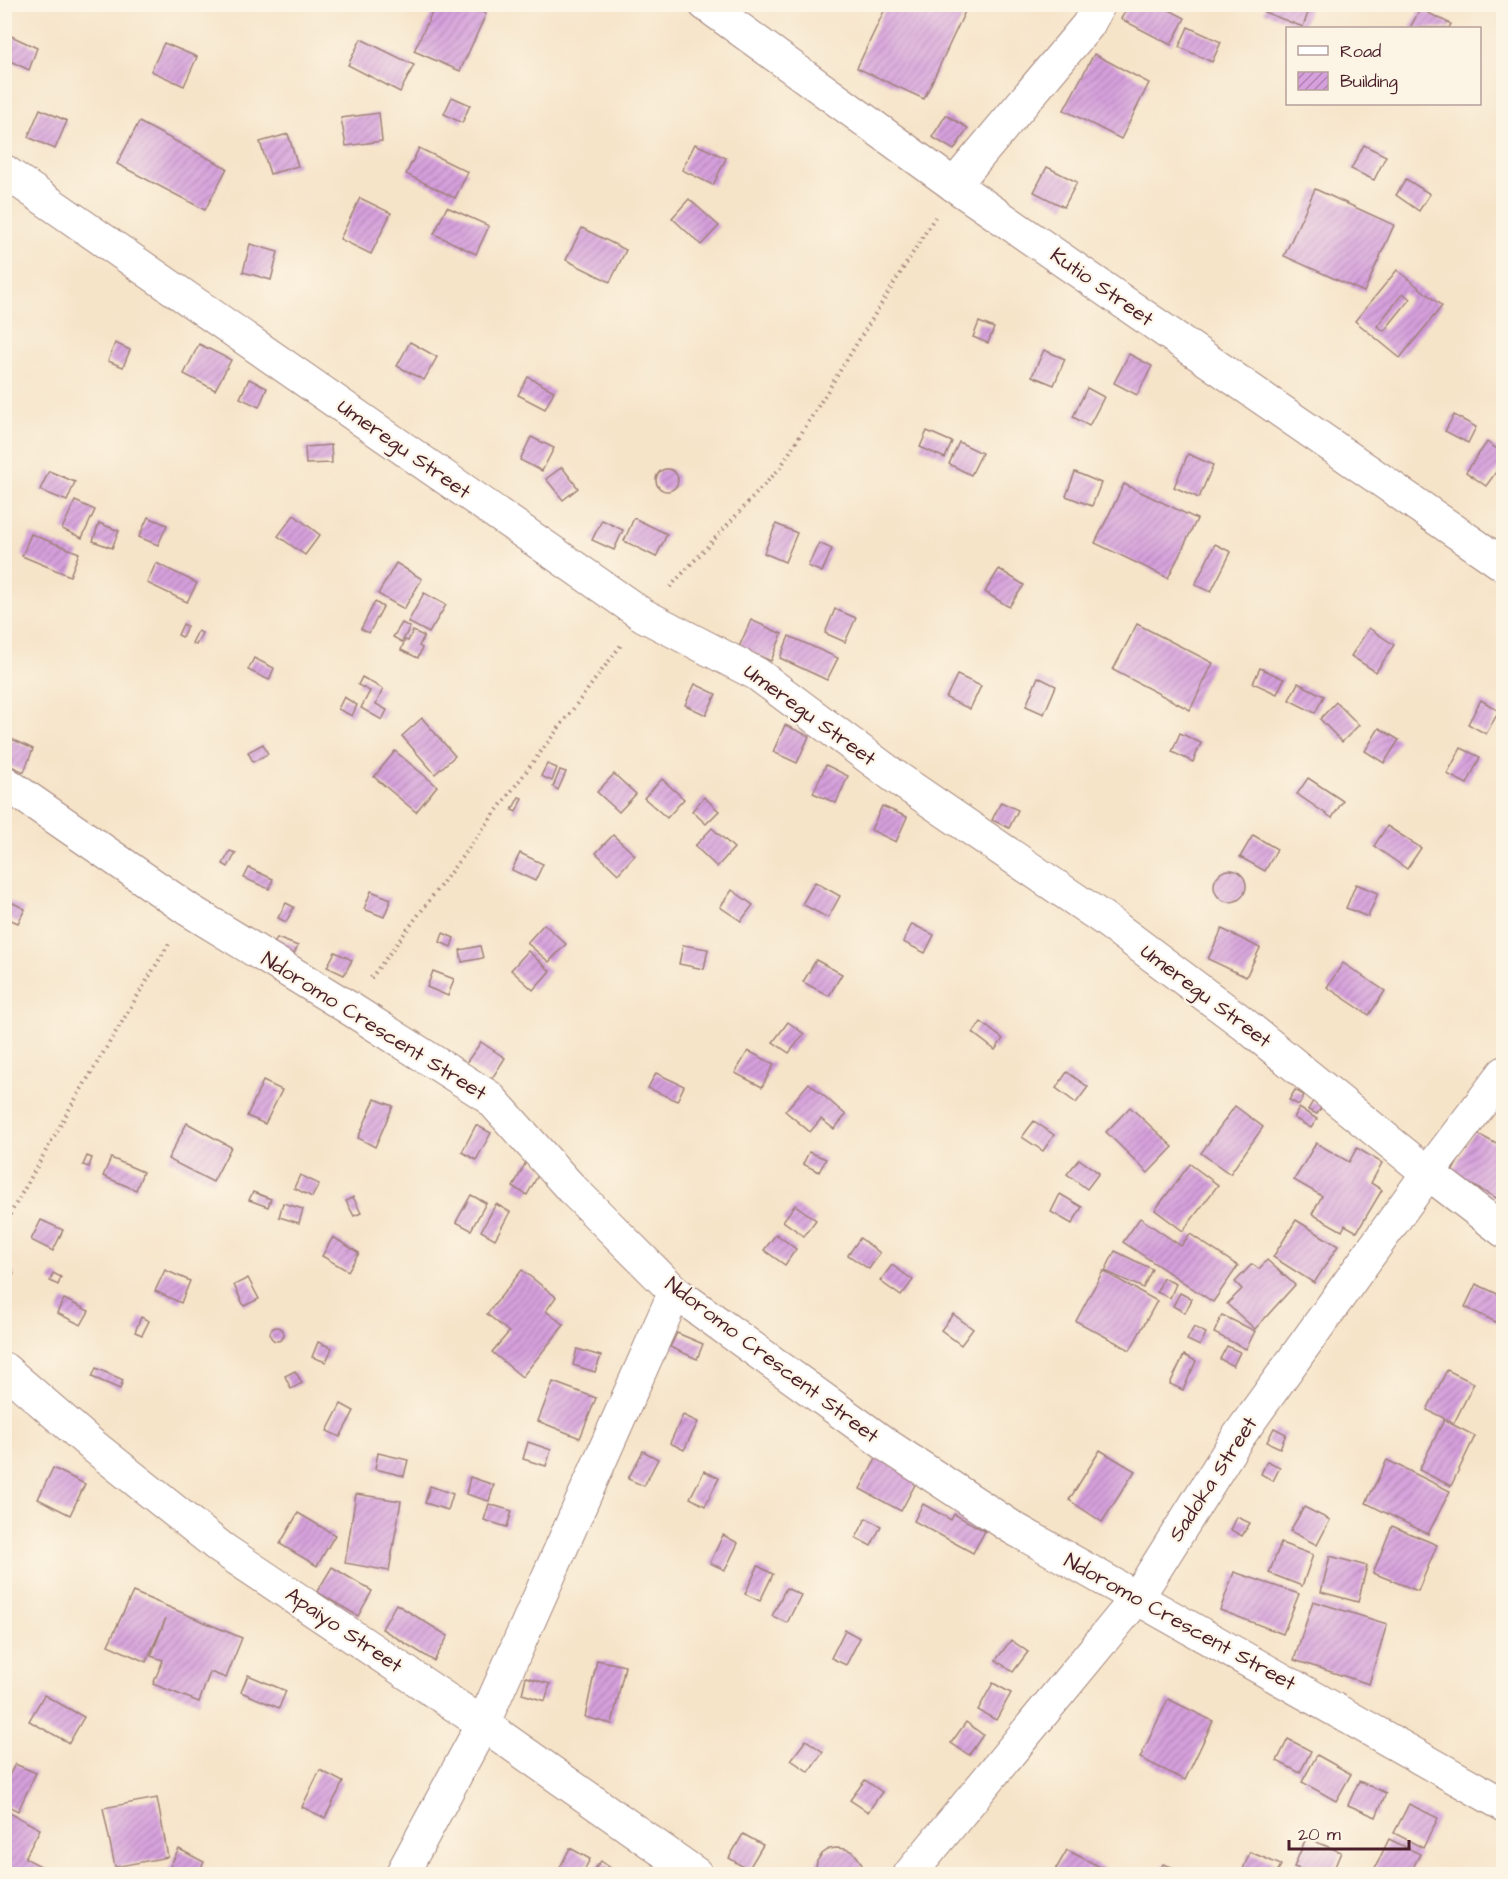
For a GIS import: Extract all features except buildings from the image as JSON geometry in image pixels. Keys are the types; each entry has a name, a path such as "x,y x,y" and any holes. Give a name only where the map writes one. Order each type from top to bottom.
{"street":[{"name":"Kutio Street","path":"705,4 954,185 1503,565"},
{"path":"954,185 1088,25 1099,4"},
{"name":"Umeregu Street","path":"4,171 643,615 757,674 894,776 1104,920 1239,1020 1503,1231"},
{"name":"Ndoromo Crescent Street","path":"4,782 189,910 489,1097 570,1187 675,1292 888,1446 1013,1528 1503,1805"},
{"name":"Sadoka Street","path":"910,1875 1137,1598 1238,1437 1503,1073"},
{"path":"402,1875 483,1724 675,1292"},
{"name":"Apaiyo Street","path":"4,1369 92,1445 221,1548 483,1724 696,1875"}],"path":[{"path":"349,1008 643,615 780,468 954,185"},
{"path":"4,1225 70,1108 189,910"}]}
